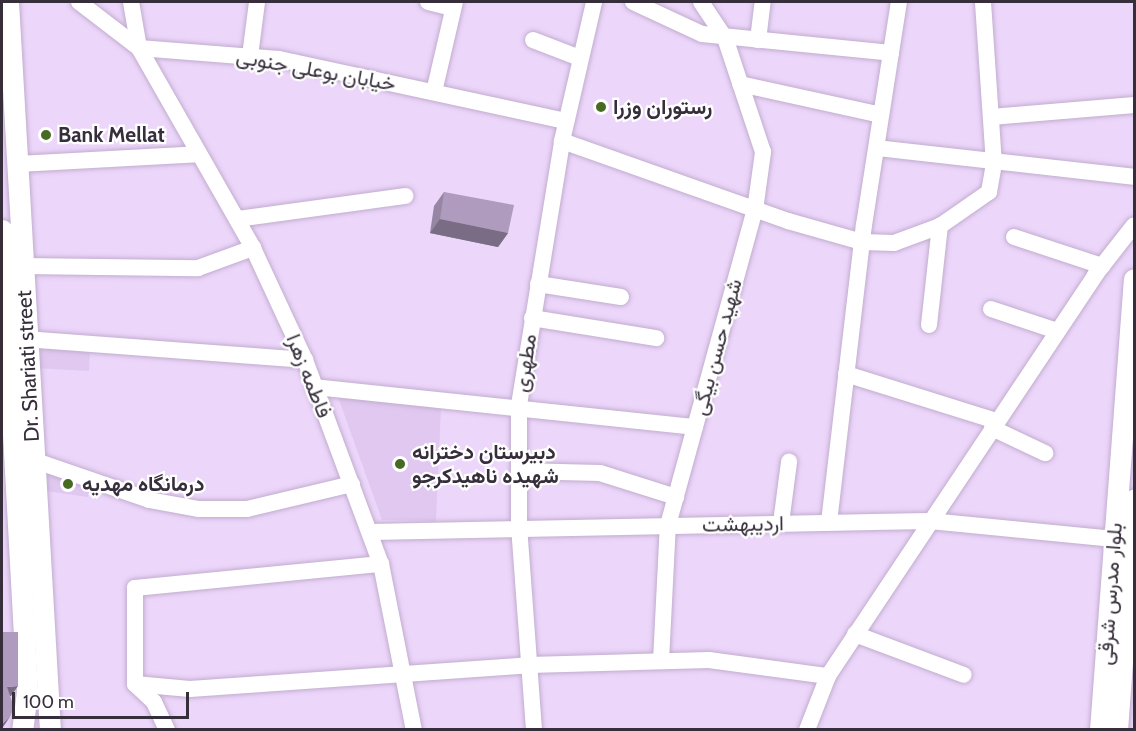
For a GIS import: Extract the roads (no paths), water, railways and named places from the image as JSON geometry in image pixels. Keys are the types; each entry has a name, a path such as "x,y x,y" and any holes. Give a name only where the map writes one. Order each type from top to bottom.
{"main road":[{"name":"Dr. Shariati street","path":"8,2 16,164 9,270 26,339 50,729"},
{"path":"2,230 9,270 6,409 27,691 22,729"},
{"name":"بلوار مدرس شرقی","path":"1117,729 1127,541 1134,279"},
{"name":"بلوار مدرس شرقی","path":"1100,729 1134,500"}],"street":[{"path":"79,2 139,48"},
{"path":"133,2 139,48"},
{"path":"250,56 257,2"},
{"path":"428,2 454,5 434,92"},
{"name":"مطهری","path":"534,729 519,528 519,405 562,141 594,2"},
{"path":"633,2 702,34 891,53"},
{"name":"شهید حسن بیگی","path":"661,661 668,525 755,210 763,152 725,38 701,2"},
{"path":"758,40 763,2"},
{"path":"828,522 862,242 899,2"},
{"path":"562,141 755,210 862,242 894,243 940,226 989,192 994,164 983,2"},
{"path":"533,40 580,58"},
{"name":"خیابان بوعلی جنوبی","path":"139,48 250,56 434,92 566,121"},
{"name":"فاطمه زهرا","path":"139,48 253,248 305,360 371,532 381,564 407,672 414,729"},
{"path":"740,84 881,116"},
{"path":"991,117 1134,105"},
{"path":"877,148 994,164 1134,177"},
{"path":"16,164 199,154"},
{"path":"237,219 405,196"},
{"path":"807,729 828,676 855,634 1057,331 1134,225"},
{"path":"929,325 940,226"},
{"path":"1014,237 1102,266"},
{"path":"9,270 198,268 253,248"},
{"path":"538,284 621,297"},
{"path":"991,309 1057,331"},
{"path":"532,318 656,338"},
{"path":"26,339 305,360"},
{"path":"846,374 994,425 1045,453"},
{"path":"314,387 519,405 695,427"},
{"path":"33,460 149,500 199,509 247,509 352,484"},
{"path":"781,523 789,462"},
{"path":"519,471 600,473 676,497"},
{"name":"اردیبهشت","path":"371,532 930,521 1127,541"},
{"path":"167,729 154,702 135,684 135,588 381,564"},
{"path":"855,634 964,675"},
{"path":"135,684 190,689 407,672 661,661 773,665 828,676"}],"place":[{"name":"رستوران وزرا","path":"601,107"},
{"name":"Bank Mellat","path":"46,135"},
{"name":"دبیرستان دخترانه شهیده ناهیدکرجو","path":"400,464"},
{"name":"درمانگاه مهدیه","path":"68,484"}]}
